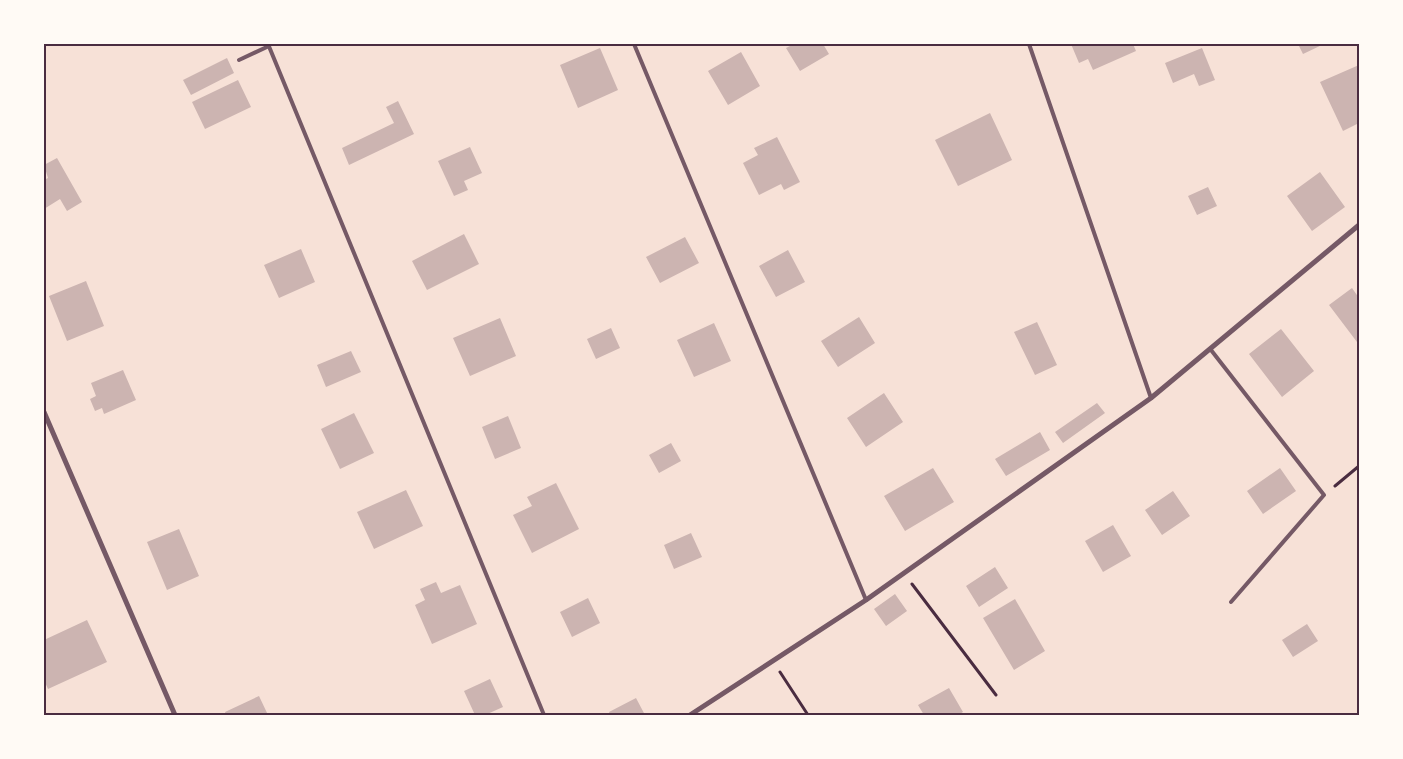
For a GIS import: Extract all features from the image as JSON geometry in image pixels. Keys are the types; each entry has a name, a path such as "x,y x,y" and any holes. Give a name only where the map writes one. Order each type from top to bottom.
{"street":[{"path":"690,715 866,600 1151,398 1359,225"},
{"path":"44,412 174,715"}],"lane":[{"path":"634,44 866,600"},
{"path":"1029,44 1151,398"},
{"path":"239,60 269,45 544,715"},
{"path":"1211,350 1324,495 1232,602"}],"path":[{"path":"1324,495 1359,466"},
{"path":"904,573 996,695"},
{"path":"774,661 808,715"}],"building":[{"path":"794,44 823,44 829,54 800,71 786,48"},
{"path":"1071,44 1133,44 1136,51 1093,70 1088,59 1079,63"},
{"path":"1298,44 1324,44 1303,54"},
{"path":"600,48 618,90 578,108 560,65"},
{"path":"1202,48 1215,80 1199,86 1194,74 1173,83 1165,63"},
{"path":"741,52 760,86 728,105 708,71"},
{"path":"227,58 234,73 191,95 183,80"},
{"path":"1359,65 1359,123 1343,131 1320,82"},
{"path":"238,80 251,107 205,129 192,102"},
{"path":"398,101 414,134 349,165 342,148 394,123 386,107"},
{"path":"990,113 1012,160 958,186 935,140"},
{"path":"777,137 800,182 784,190 781,184 759,195 743,163 758,155 754,148"},
{"path":"470,147 482,173 464,181 468,190 454,196 438,161"},
{"path":"57,158 82,202 67,211 60,199 44,209 44,180 48,178 44,165"},
{"path":"1320,172 1345,207 1312,231 1287,196"},
{"path":"1208,187 1217,206 1197,215 1188,196"},
{"path":"464,234 479,264 427,290 412,261"},
{"path":"685,237 699,263 660,283 646,257"},
{"path":"301,249 315,282 279,298 264,265"},
{"path":"788,250 805,282 776,297 759,266"},
{"path":"86,281 104,326 67,341 49,296"},
{"path":"1352,288 1359,298 1359,341 1357,342 1329,305"},
{"path":"859,317 875,343 838,367 821,341"},
{"path":"500,318 516,356 470,376 453,338"},
{"path":"1037,322 1057,365 1035,375 1014,332"},
{"path":"714,323 731,361 694,377 677,340"},
{"path":"611,328 620,348 596,359 587,339"},
{"path":"1281,329 1314,371 1282,397 1249,354"},
{"path":"351,351 361,372 326,387 317,365"},
{"path":"123,370 136,400 104,414 102,408 95,411 90,399 96,396 91,383"},
{"path":"884,393 903,422 866,447 847,418"},
{"path":"1097,403 1105,413 1063,443 1055,432"},
{"path":"354,413 374,453 340,469 321,429"},
{"path":"508,416 521,448 495,459 482,427"},
{"path":"1040,432 1050,450 1006,476 995,459"},
{"path":"671,443 681,461 659,473 649,455"},
{"path":"933,468 954,502 905,531 884,496"},
{"path":"1280,468 1296,491 1263,514 1247,491"},
{"path":"556,483 579,529 532,553 513,515 532,506 527,497"},
{"path":"406,490 423,526 374,549 357,512"},
{"path":"1173,491 1190,516 1162,535 1145,510"},
{"path":"1113,525 1131,556 1103,572 1085,541"},
{"path":"179,529 199,576 167,590 147,542"},
{"path":"691,533 702,557 674,569 664,545"},
{"path":"995,567 1008,588 979,607 966,586"},
{"path":"436,582 441,593 460,585 477,624 432,644 415,605 425,600 420,589"},
{"path":"895,594 907,611 886,626 874,609"},
{"path":"588,598 600,623 572,637 560,612"},
{"path":"1015,599 1045,651 1014,670 983,618"},
{"path":"87,620 107,662 48,689 44,680 44,640"},
{"path":"1307,624 1318,641 1293,657 1282,640"},
{"path":"490,679 503,707 485,715 475,715 464,691"},
{"path":"949,688 963,712 958,715 924,715 918,705"},
{"path":"259,696 268,715 226,715 225,712"},
{"path":"636,698 645,715 610,715 609,712"}]}
